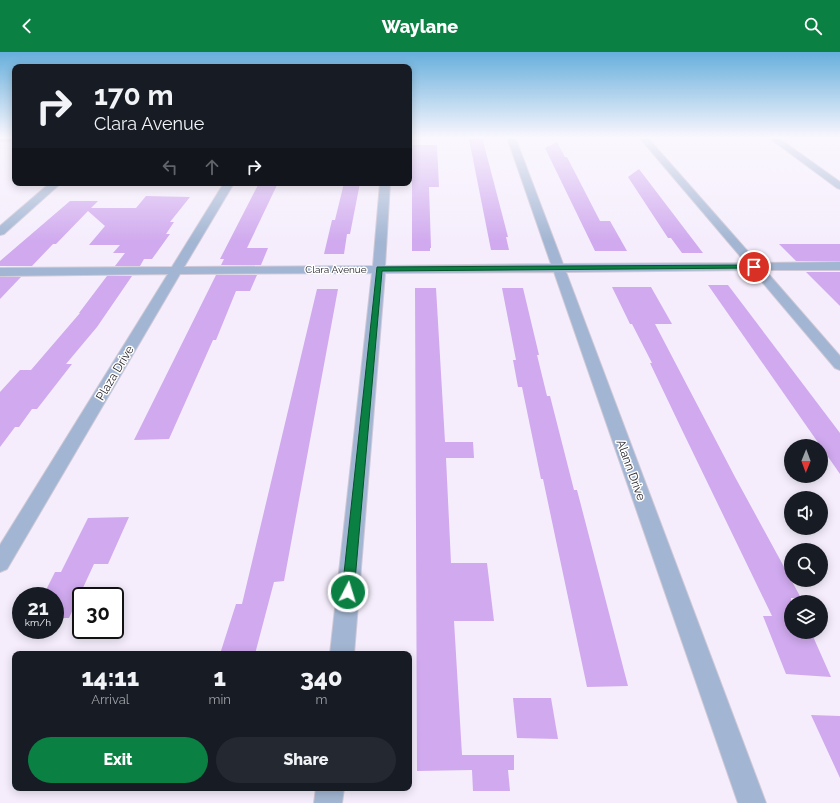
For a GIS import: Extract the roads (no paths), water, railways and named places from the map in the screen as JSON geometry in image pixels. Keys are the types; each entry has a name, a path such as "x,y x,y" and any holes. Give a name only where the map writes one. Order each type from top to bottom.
{"street":[{"name":"Alann Drive","path":"524,172 752,803"},
{"path":"673,172 840,365"},
{"path":"821,172 840,186"},
{"path":"0,232 53,186"},
{"name":"Plaza Drive","path":"0,563 227,186"},
{"path":"342,651 379,269 385,186"},
{"name":"Clara Avenue","path":"0,272 840,266"},
{"path":"328,803 330,791"}]}
